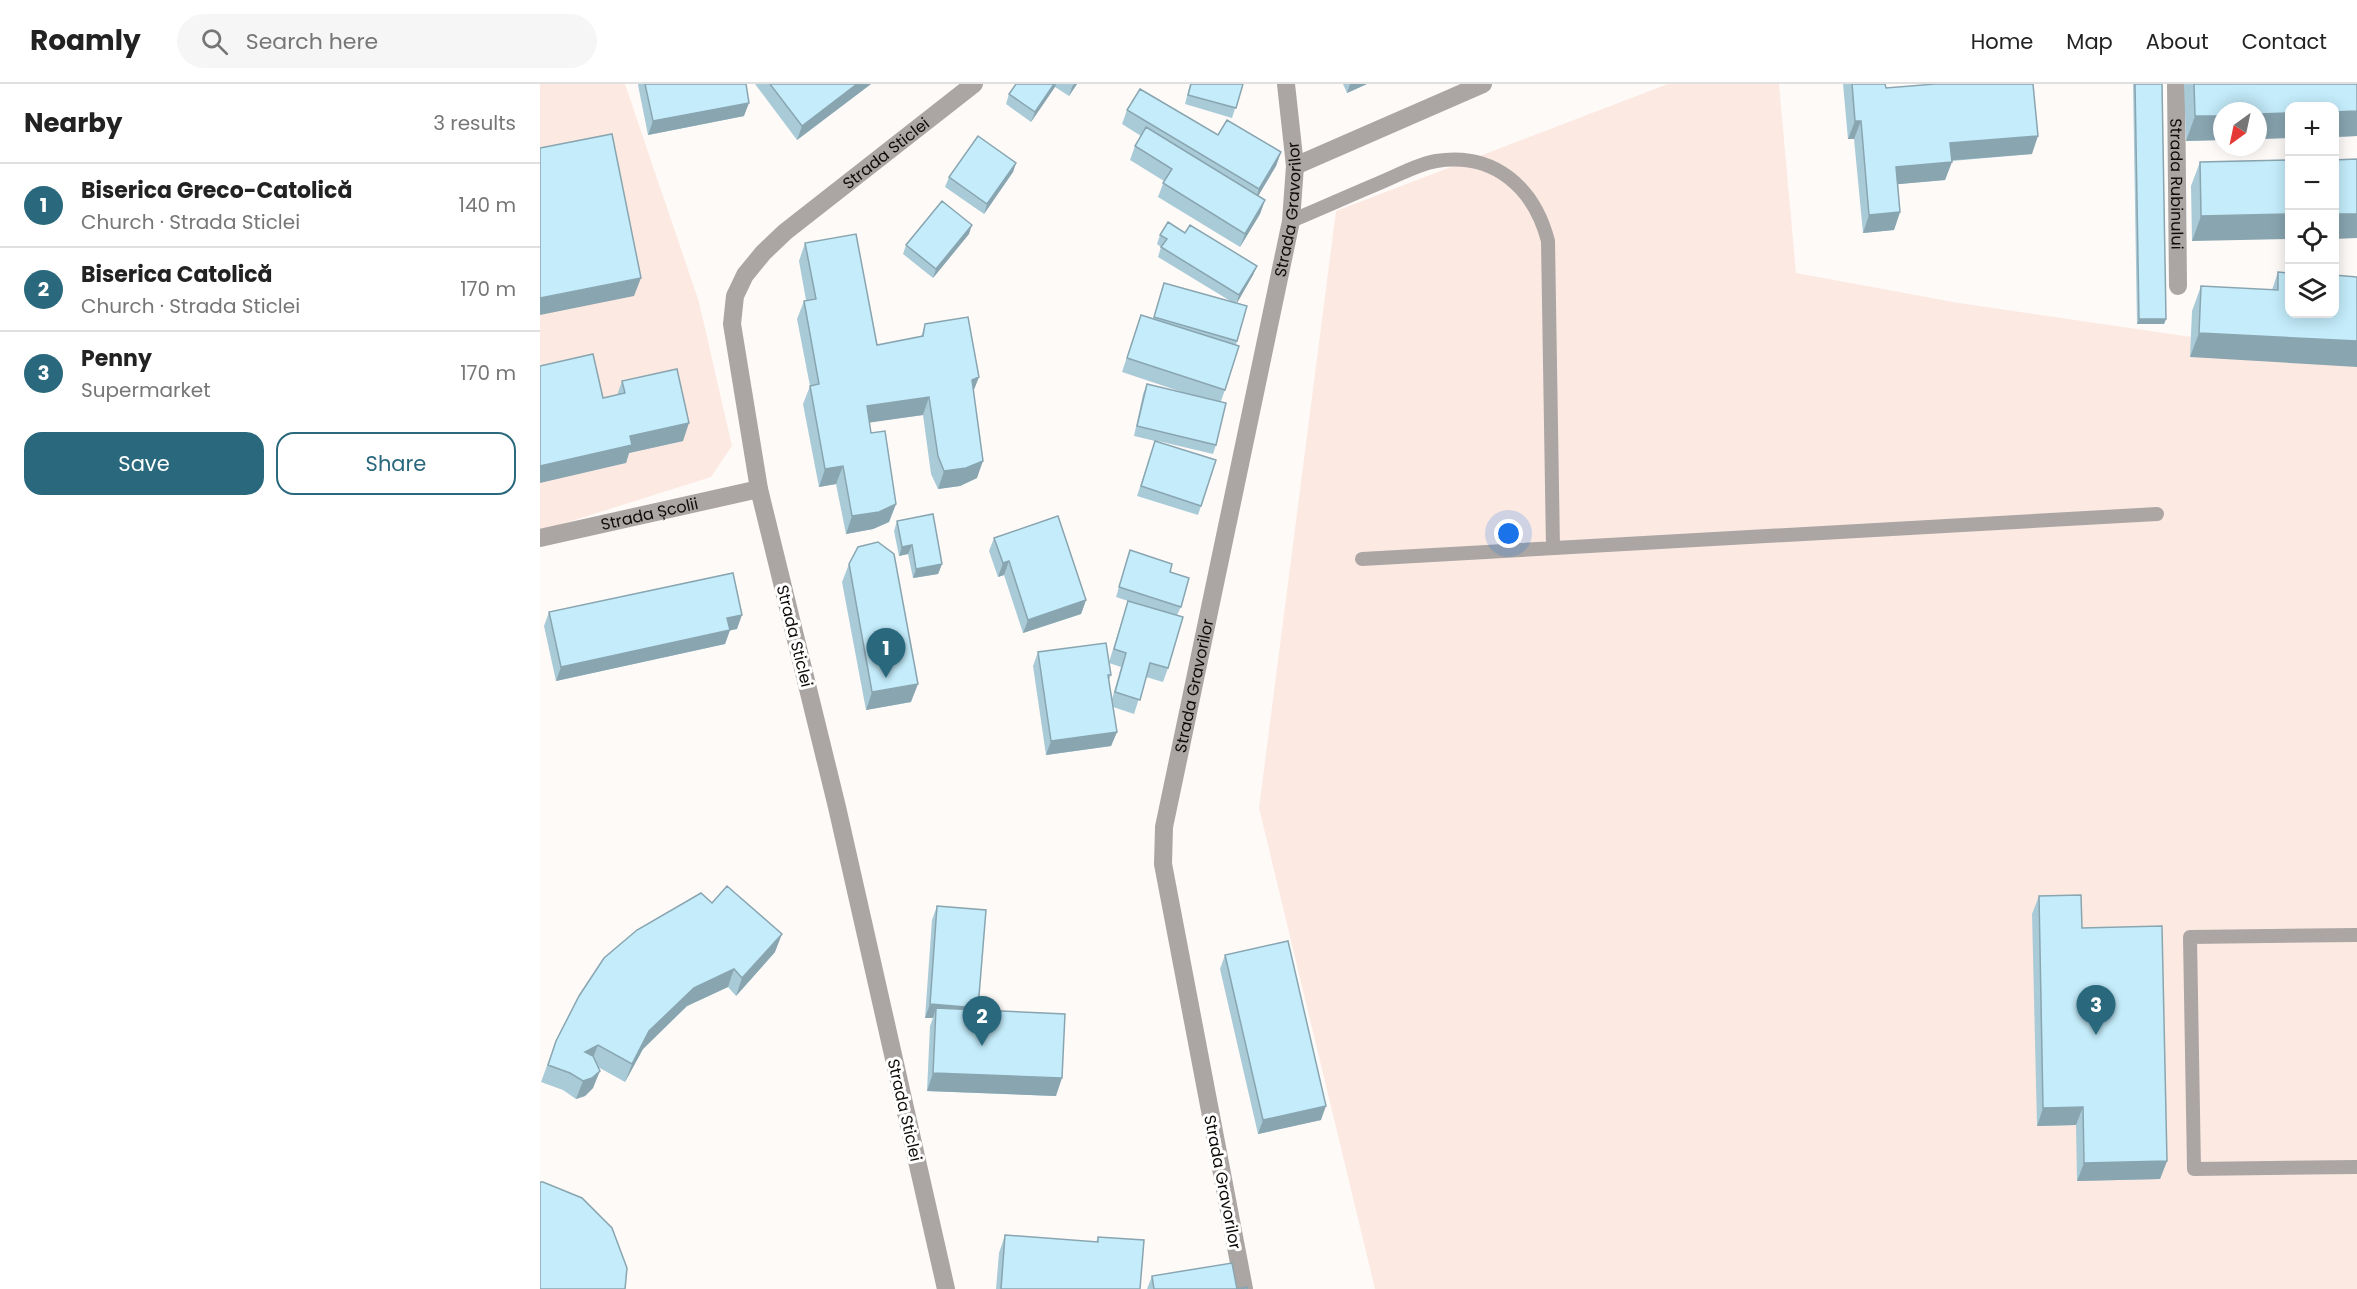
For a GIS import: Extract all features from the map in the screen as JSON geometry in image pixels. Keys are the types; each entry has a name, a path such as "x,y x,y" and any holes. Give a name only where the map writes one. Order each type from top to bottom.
{"street":[{"name":"Strada Sticlei","path":"946,1289 837,807 759,489 732,324 735,296 745,275 762,253 785,232 974,84"},
{"name":"Strada Gravorilor","path":"1244,1289 1163,864 1164,827 1291,221 1295,166 1286,84"},
{"path":"1295,166 1483,84"},
{"name":"Strada Rubinului","path":"2176,84 2178,286"},
{"name":"Strada Școlii","path":"540,538 759,489"}],"lane":[{"path":"1291,221 1419,166 1449,160 1465,160 1485,165 1504,174 1533,202 1543,221 1548,241 1553,548"},
{"path":"1362,559 2157,514"},
{"path":"2357,935 2190,937 2194,1169 2357,1167"}],"shaded area":[{"path":"540,84 625,84 699,302 732,446 711,477 540,531"},
{"path":"1668,84 1779,84 1796,273 1959,303 2357,361 2357,1289 1375,1289 1259,808 1336,211"}],"building":[{"path":"645,84 746,84 749,103 653,121"},
{"path":"770,84 857,84 802,126"},
{"path":"1016,84 1054,84 1035,112 1009,94"},
{"path":"1191,84 1243,84 1236,108 1188,95"},
{"path":"1852,84 1885,84 1886,88 1935,84 2033,84 2038,136 1950,143 1952,162 1896,167 1900,212 1869,215 1861,121 1855,121"},
{"path":"2135,84 2162,84 2166,319 2139,319"},
{"path":"2194,84 2357,84 2357,111 2339,112 2339,102 2285,102 2285,113 2267,114 2267,102 2213,102 2213,116 2195,116"},
{"path":"1140,89 1218,135 1227,120 1281,152 1259,189 1127,110"},
{"path":"1146,127 1265,200 1245,234 1163,183 1172,169 1135,146"},
{"path":"612,134 641,278 540,298 540,148"},
{"path":"978,136 1016,163 987,204 949,177"},
{"path":"2357,159 2357,214 2339,214 2339,160"},
{"path":"2285,160 2285,214 2201,216 2200,162"},
{"path":"942,201 972,225 936,269 906,245"},
{"path":"1168,222 1185,233 1190,225 1257,266 1239,295 1161,247 1167,239 1160,235"},
{"path":"856,234 877,345 923,336 925,324 968,317 979,377 972,380 983,461 966,468 944,471 938,456 929,397 867,406 871,433 885,431 896,504 879,512 852,516 843,466 825,469 810,386 819,384 804,301 816,299 805,243"},
{"path":"2278,272 2285,273 2285,318 2339,318 2339,275 2357,277 2357,341 2199,333 2201,286 2278,290"},
{"path":"1164,283 1247,306 1237,341 1154,317"},
{"path":"1141,315 1239,346 1225,390 1127,358"},
{"path":"593,354 603,398 625,393 622,381 677,369 689,423 630,436 632,445 540,466 540,366"},
{"path":"1147,384 1226,403 1216,445 1137,426"},
{"path":"1155,441 1216,460 1201,506 1141,486"},
{"path":"933,514 942,564 916,569 912,545 902,547 897,521"},
{"path":"1058,516 1086,600 1028,620 1009,561 1003,563 994,538"},
{"path":"878,542 894,554 918,684 872,692 849,564 858,547"},
{"path":"1130,550 1172,564 1170,572 1189,578 1181,607 1119,587"},
{"path":"733,573 742,615 727,618 730,630 561,667 549,612"},
{"path":"1128,601 1183,617 1168,668 1150,663 1140,700 1115,692 1126,653 1114,649"},
{"path":"1106,643 1111,675 1108,675 1117,732 1051,741 1038,652"},
{"path":"727,886 782,934 742,978 734,969 694,988 649,1031 632,1064 598,1045 585,1052 593,1056 600,1071 592,1078 583,1081 570,1073 548,1065 556,1041 579,996 604,958 637,930 701,893 712,903"},
{"path":"2081,895 2082,928 2162,926 2167,1161 2084,1163 2083,1107 2043,1108 2039,896"},
{"path":"937,906 986,910 978,1008 930,1004"},
{"path":"1288,941 1326,1106 1263,1120 1225,955"},
{"path":"936,1008 1065,1014 1062,1078 933,1073"},
{"path":"540,1182 582,1198 612,1228 627,1268 625,1289 540,1289"},
{"path":"1005,1235 1098,1242 1098,1237 1144,1240 1140,1289 1001,1289"},
{"path":"1232,1263 1237,1289 1154,1289 1152,1276"}],"place":[{"name":"Biserica Greco-Catolică","path":"886,678"},
{"name":"Penny","path":"2096,1035"},
{"name":"Biserica Catolică","path":"982,1046"}]}
